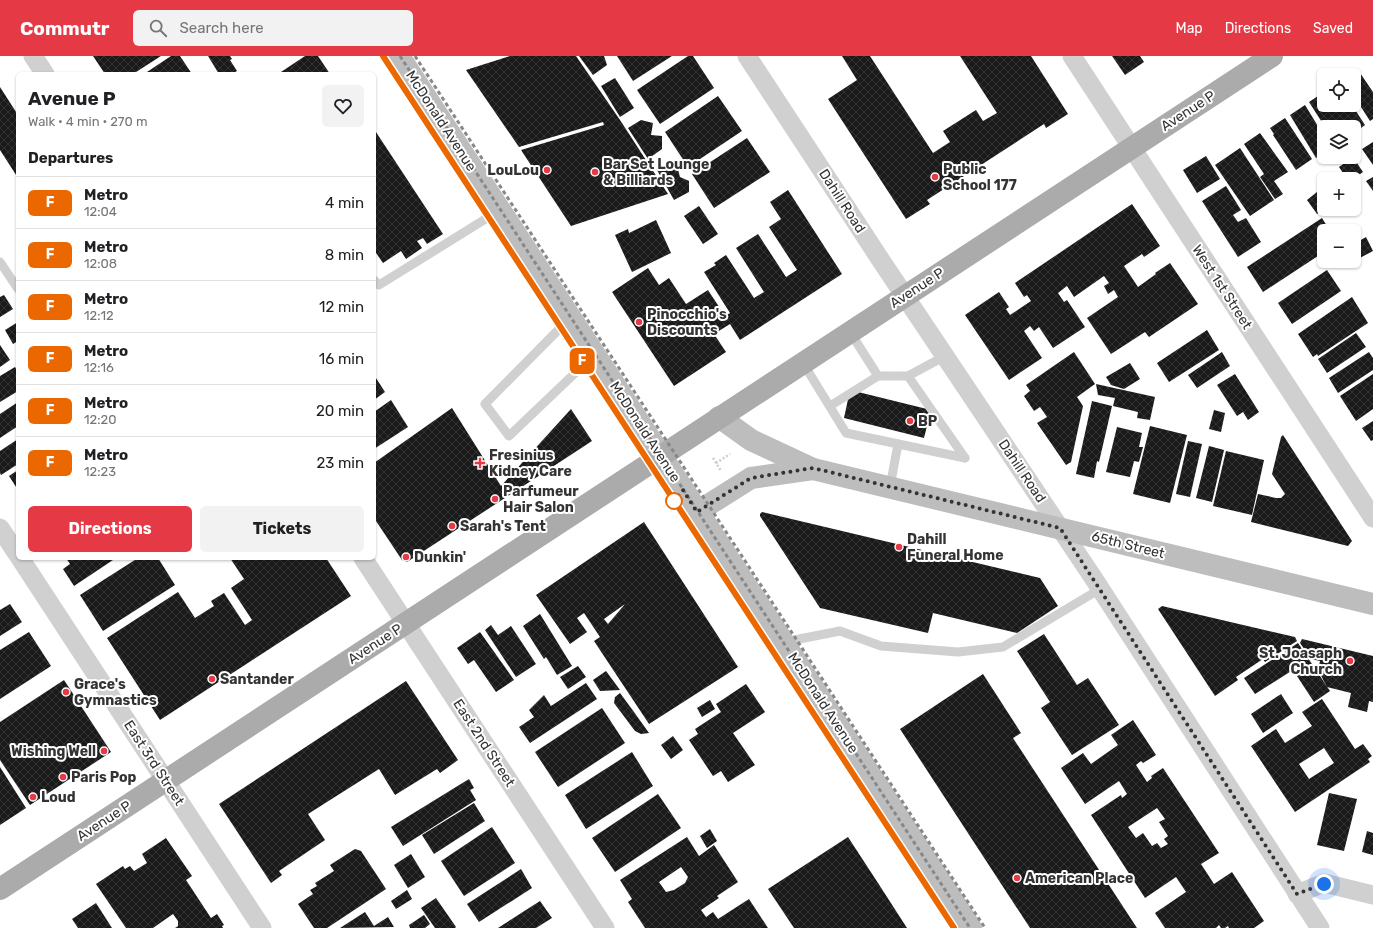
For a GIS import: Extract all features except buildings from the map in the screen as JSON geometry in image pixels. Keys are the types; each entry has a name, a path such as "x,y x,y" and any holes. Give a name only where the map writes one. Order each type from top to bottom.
{"main road":[{"name":"McDonald Avenue","path":"399,56 971,928"},
{"name":"Avenue P","path":"0,889 1272,56"},
{"name":"65th Street","path":"719,417 751,440 813,468 1373,604"},
{"name":"65th Street","path":"697,512 751,478 813,468"}],"street":[{"path":"33,56 44,72"},
{"name":"Dahill Road","path":"747,56 1060,528 1320,928"},
{"name":"West 1st Street","path":"1072,56 1373,518"},
{"path":"0,528 16,552"},
{"name":"East 3rd Street","path":"21,560 262,928"},
{"name":"East 2nd Street","path":"364,560 605,928"},
{"path":"1297,894 1324,884 1373,895"}],"lane":[{"path":"376,282 379,285 500,210"},
{"path":"0,262 16,287"},
{"path":"570,318 485,404 508,436 594,354"},
{"path":"850,332 878,376"},
{"path":"830,406 878,376 908,376 945,356"},
{"path":"803,363 846,433 965,458 908,376"},
{"path":"890,487 898,444"},
{"path":"783,643 840,631 881,646 958,652 1003,647 1100,589"}],"path":[{"path":"716,463 730,454"},
{"path":"713,458 723,473"}],"railway":[{"path":"383,56 954,928"},
{"path":"400,56 970,928"},
{"path":"415,56 985,928"}],"metro line":[{"name":"F","path":"383,56 954,928"}],"place":[{"name":"LouLou","path":"547,170"},
{"name":"Bar Set Lounge & Billiards","path":"595,172"},
{"name":"Public School 177","path":"935,177"},
{"name":"Pinocchio's Discounts","path":"639,322"},
{"name":"BP","path":"910,421"},
{"name":"Fresinius Kidney Care","path":"480,463"},
{"name":"Parfumeur Hair Salon","path":"495,499"},
{"name":"Sarah's Tent","path":"452,526"},
{"name":"Dahill Funeral Home","path":"899,547"},
{"name":"Dunkin'","path":"406,557"},
{"name":"St. Joasaph Church","path":"1350,661"},
{"name":"Santander","path":"212,679"},
{"name":"Grace's Gymnastics","path":"66,692"},
{"name":"Wishing Well","path":"104,751"},
{"name":"Paris Pop","path":"63,777"},
{"name":"Loud","path":"33,797"},
{"name":"American Place","path":"1017,878"}],"route":[{"path":"674,501 683,490 697,512 751,478 813,468 1060,528 1297,894 1324,884"}]}
